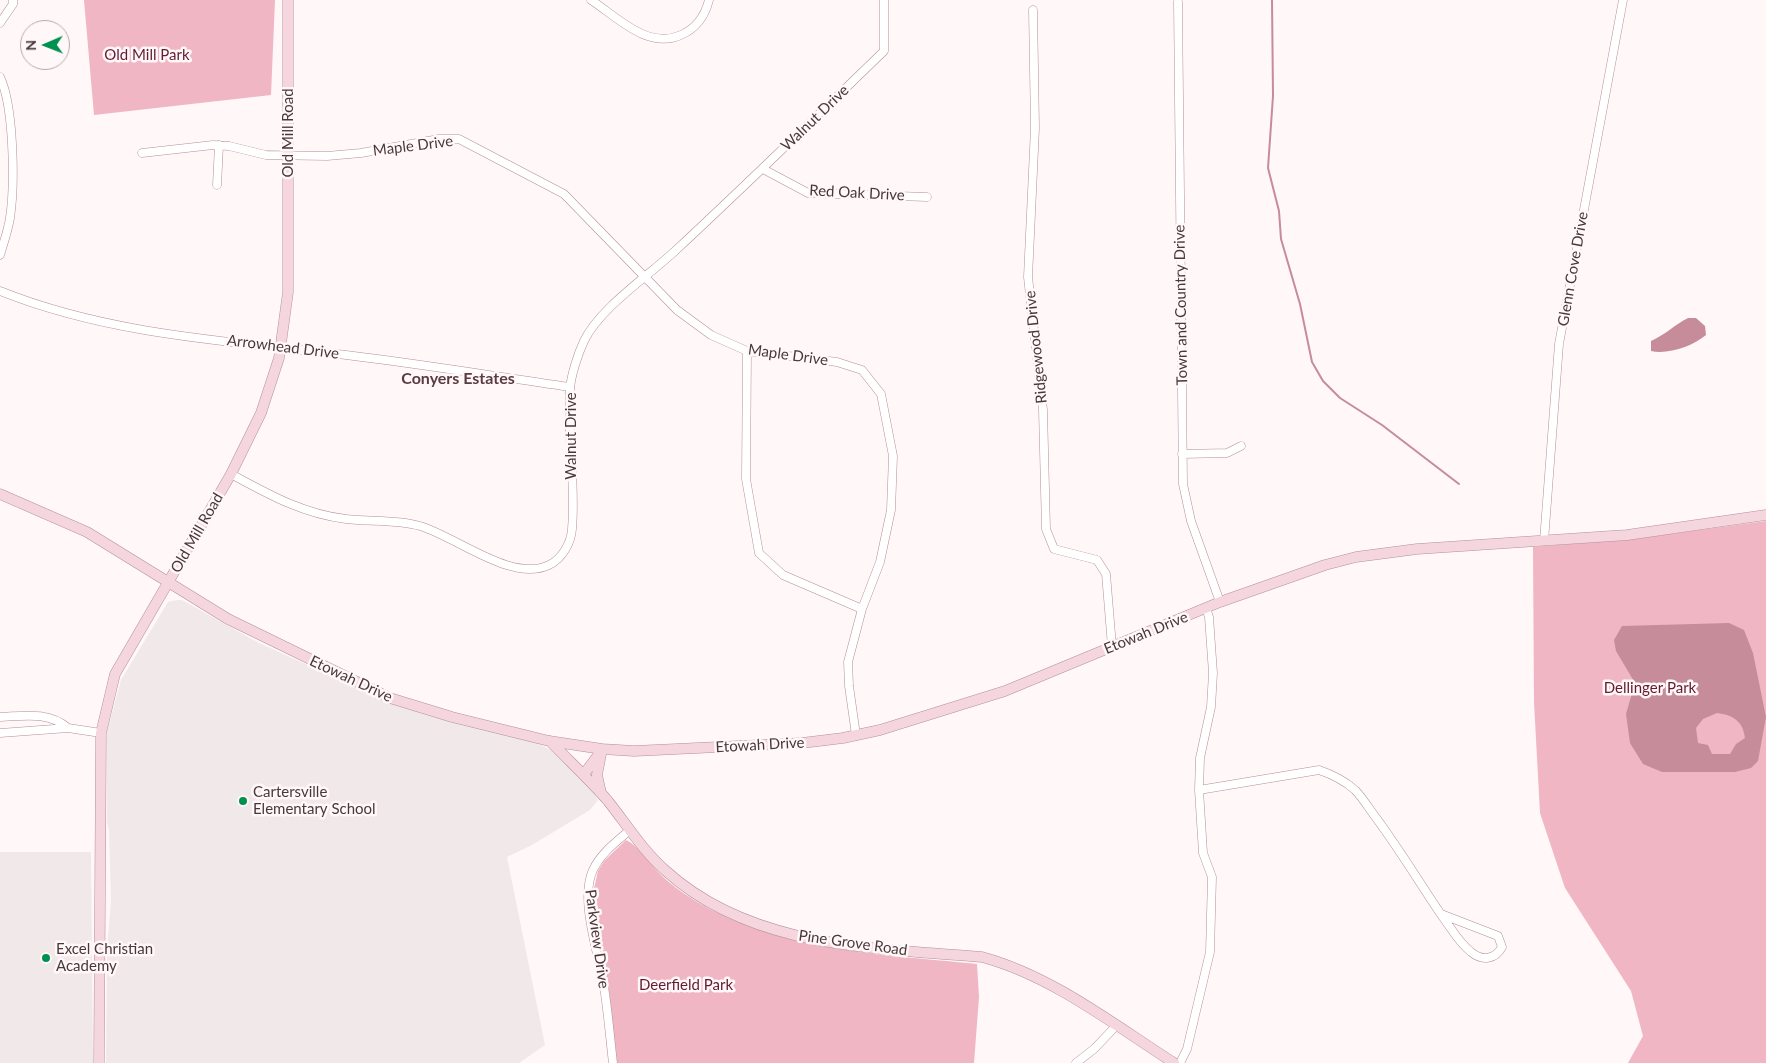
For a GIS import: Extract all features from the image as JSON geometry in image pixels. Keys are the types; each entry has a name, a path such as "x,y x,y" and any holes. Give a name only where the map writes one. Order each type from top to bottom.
{"street":[{"path":"0,23 13,4 13,0"},
{"name":"Old Mill Road","path":"99,1063 101,733 116,674 231,474 272,386 282,347 288,292 288,0"},
{"path":"591,0 631,29 655,39 673,39 689,32 702,20 709,0"},
{"name":"Walnut Drive","path":"231,474 286,504 316,514 346,520 413,524 437,531 511,568 531,570 550,565 564,554 572,531 570,387 584,341 614,302 646,278 763,169 884,51 884,0"},
{"name":"Glenn Cove Drive","path":"1544,541 1559,344 1623,0"},
{"name":"Town and Country Drive","path":"1178,2 1182,454 1187,507 1220,602"},
{"name":"Ridgewood Drive","path":"1033,10 1035,128 1028,277 1043,410 1046,529 1054,549 1098,560 1106,574 1112,646"},
{"path":"0,77 9,110 12,188 9,226 0,254"},
{"name":"Maple Drive","path":"142,153 219,145 257,154 347,154 439,139 459,139 564,194 677,310 711,335 747,351 837,362 862,370 881,394 893,456 891,510 880,562 862,609 847,669 856,735"},
{"path":"217,186 219,145"},
{"name":"Red Oak Drive","path":"763,169 808,193 927,197"},
{"name":"Arrowhead Drive","path":"0,291 80,318 160,332 368,357 570,387"},
{"path":"747,351 746,478 759,553 783,575 862,609"},
{"path":"1182,454 1227,453 1241,446"},
{"name":"Etowah Drive","path":"0,494 87,532 242,627 390,698 452,717 550,741 602,749 639,751 802,743 856,735 911,721 1005,691 1220,602 1325,565 1356,557 1418,549 1627,535 1766,515"},
{"path":"1180,1063 1187,1049 1210,952 1212,877 1203,854 1199,790 1200,758 1211,707 1213,672 1209,617 1206,608"},
{"path":"0,717 51,717 68,728"},
{"path":"0,733 68,728 101,733"},
{"name":"Pine Grove Road","path":"550,741 584,774 657,863 689,890 709,903 747,920 812,940 982,957 999,962 1032,975 1174,1063"},
{"path":"584,774 602,749"},
{"path":"601,794 598,770 602,749"},
{"path":"1199,790 1319,770 1328,773 1356,791 1389,834 1441,914 1470,951 1484,958 1492,958 1498,954 1502,947 1498,936 1441,914"},
{"name":"Parkview Drive","path":"613,1063 604,986 589,906 589,885 593,870 601,858 630,830"},
{"path":"1076,1063 1094,1049 1116,1026"}],"shaded area":[{"path":"1688,318 1696,318 1705,326 1706,335 1680,349 1665,352 1651,351 1651,341"},
{"path":"182,600 259,643 390,702 430,716 536,743 554,751 589,785 598,800 590,810 532,845 507,857 545,1045 519,1063 106,1063 107,950 111,901 109,830 107,822 107,732 121,680 168,602"},
{"path":"1729,623 1744,630 1753,653 1766,717 1758,761 1751,768 1735,772 1662,772 1643,764 1630,743 1626,714 1635,683 1616,651 1614,640 1622,626","holes":["1717,713 1732,717 1739,723 1745,738 1736,744 1730,754 1712,754 1708,745 1698,743 1696,728 1703,719"]},
{"name":"Excel Christian Academy","path":"0,852 91,852 93,1063 0,1063"}],"green space":[{"name":"Old Mill Park","path":"84,0 275,0 271,95 94,115"},
{"name":"Dellinger Park","path":"1766,521 1766,1063 1628,1063 1643,1036 1631,991 1565,888 1540,813 1534,702 1533,547 1641,538"},
{"name":"Deerfield Park","path":"626,840 639,850 662,876 684,894 727,917 761,931 831,948 977,964 979,997 974,1063 617,1063 608,983 593,893 598,871 604,861"}],"waterway":[{"path":"1272,0 1273,96 1268,168 1279,211 1281,239 1300,304 1312,362 1323,381 1340,398 1382,425 1459,484"}],"place":[{"name":"Cartersville Elementary School","path":"243,801"},
{"name":"Excel Christian Academy","path":"46,958"}],"district":[{"name":"Conyers Estates","path":"458,379"}]}
